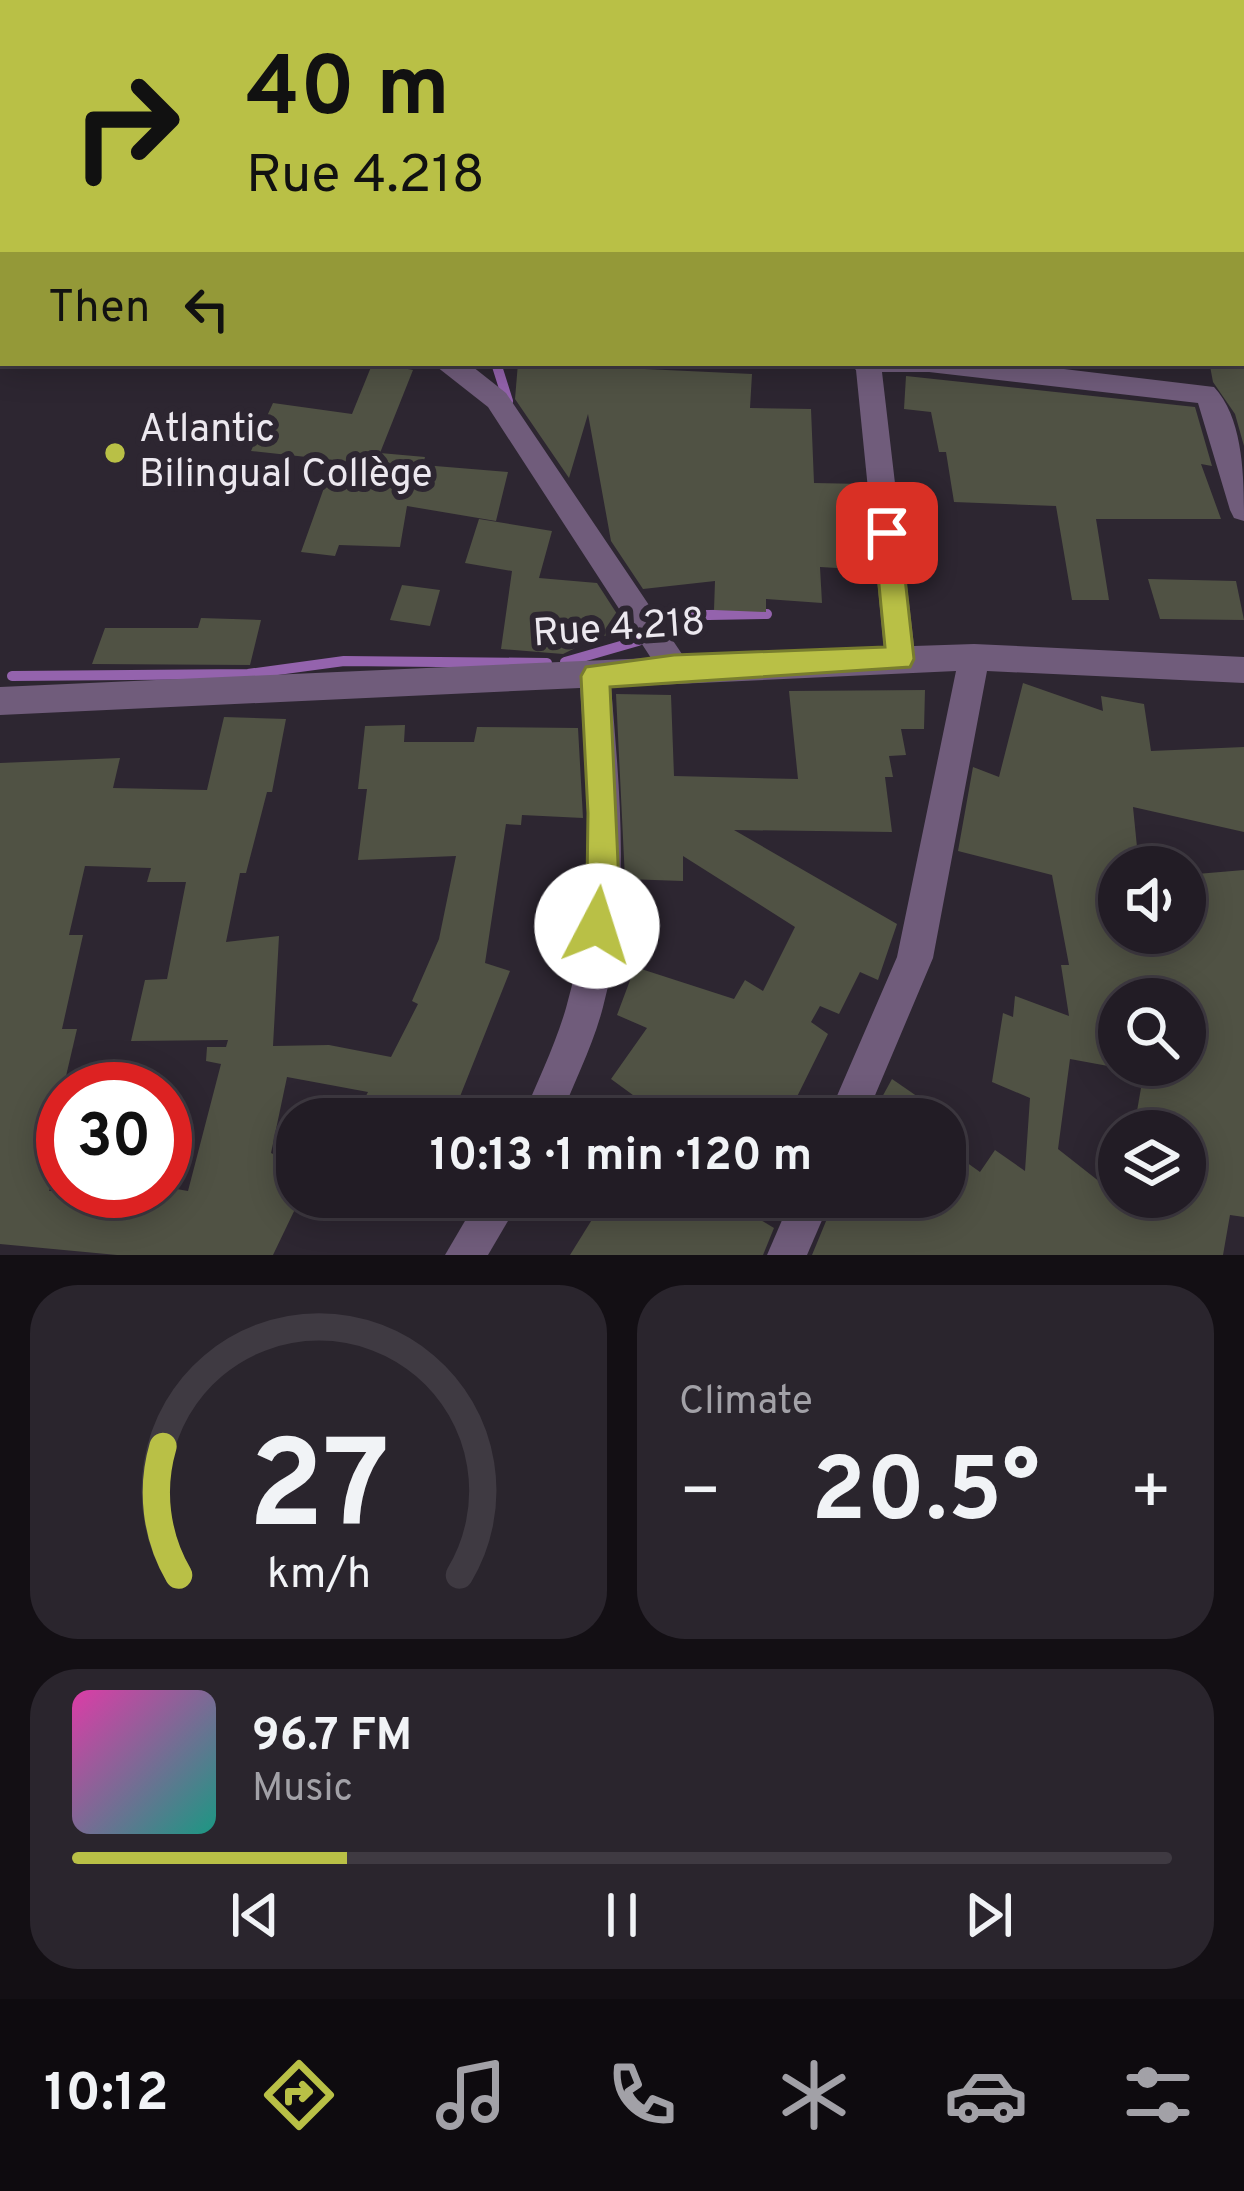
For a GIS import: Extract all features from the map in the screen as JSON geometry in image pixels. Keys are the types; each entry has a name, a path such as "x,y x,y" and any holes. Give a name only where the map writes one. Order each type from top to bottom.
{"street":[{"path":"865,366 900,659"},
{"path":"956,366 1205,394 1213,402 1242,497"},
{"path":"465,367 497,400 674,667"},
{"path":"855,1098 915,958 974,657"},
{"name":"Rue 4.218","path":"0,701 974,657 1244,670"},
{"path":"549,1098 586,1006 603,885 596,676"},
{"path":"465,1255 489,1218"},
{"path":"787,1255 803,1218"}],"building":[{"path":"518,366 752,374 750,408 811,409 814,483 863,484 872,570 820,567 822,603 766,599 766,612 714,610 715,581 643,589 611,541 588,414 569,478 515,399"},
{"path":"1210,366 1244,368 1244,446 1235,414 1213,382"},
{"path":"371,367 413,370 380,453 425,457 423,465 508,472 496,521 407,506 400,547 339,545 335,556 301,552 334,460 251,451 273,403 352,414"},
{"path":"906,376 1195,407 1212,466 1201,464 1221,519 1096,519 1109,600 1072,600 1056,506 954,502 946,452 939,452 931,412 904,409"},
{"path":"479,519 552,531 539,578 597,583 630,634 600,636 563,654 501,649 512,571 465,563"},
{"path":"1148,579 1236,581 1244,620 1160,619"},
{"path":"402,585 440,590 430,626 390,620"},
{"path":"201,618 261,620 250,665 92,664 105,628 198,628"},
{"path":"1023,683 1103,711 1101,696 1144,704 1151,751 1244,747 1244,832 1133,807 1137,846 1098,846 1098,954 1206,954 1206,873 1244,870 1244,1217 1230,1215 1223,1255 812,1255 827,1218 966,1218 966,1162 980,1172 995,1150 1025,1171 1030,1098 992,1082 1003,1013 1013,1017 1015,996 1069,1016 1061,965 1069,965 1052,875 958,851 973,767 999,777","holes":["1098,978 1206,978 1206,1086 1141,1086 1137,1110 1206,1110 1206,1218 1098,1218 1098,1180 1058,1149 1070,1059 1098,1064"]},
{"path":"925,690 924,729 901,729 906,755 889,756 893,777 885,777 892,832 734,830 897,924 878,980 860,972 839,1014 820,1006 811,1022 828,1034 796,1098 637,1098 611,1079 647,1028 617,1015 635,967 734,999 745,980 763,991 795,927 683,856 683,881 625,879 616,694 671,695 674,776 798,779 789,691"},
{"path":"224,717 286,719 272,792 267,792 246,873 240,873 226,942 279,936 273,1046 329,1045 391,1057 418,1004 412,1001 439,939 456,856 358,860 367,789 358,789 365,726 405,725 404,742 474,742 477,727 578,728 583,818 522,815 521,825 506,824 485,963 510,971 459,1098 365,1098 368,1092 287,1077 283,1098 276,1098 271,1153 276,1155 276,1218 291,1218 273,1255 117,1255 0,1244 0,763 120,758 113,788 207,790","holes":["85,866 151,868 147,882 186,882 167,979 145,980 131,1041 228,1040 226,1047 207,1047 206,1061 221,1064 192,1176 192,1218 36,1218 36,1062 69,1062 77,1029 62,1029 83,935 69,935"]},
{"path":"892,1079 920,1098 882,1098"},
{"path":"593,1218 758,1218 774,1228 763,1255 570,1255"}],"waterway":[{"path":"497,366 508,401"},
{"path":"654,616 767,614"},
{"path":"565,662 638,641"},
{"path":"12,676 248,674 344,661 547,663"}],"place":[{"name":"Atlantic Bilingual Collège","path":"115,453"}],"route":[{"path":"597,926 603,885 603,777 596,676 674,667 900,659 887,533"}]}
